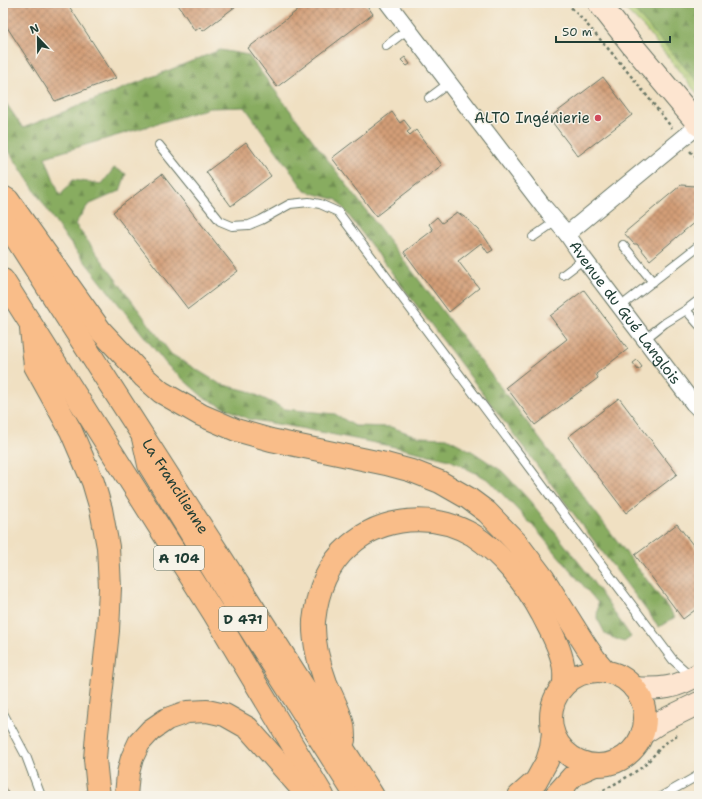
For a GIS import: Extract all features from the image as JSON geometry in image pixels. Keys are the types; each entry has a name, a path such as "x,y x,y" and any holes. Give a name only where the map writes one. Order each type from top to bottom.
{"main road":[{"path":"600,3 632,45 699,125"},
{"path":"3,197 8,200 101,331 144,377 161,392 202,415 236,430 272,440 386,464 412,471 440,482 468,498 487,512 516,542 544,580 595,659 606,672"},
{"name":"La Francilienne","path":"3,218 373,796"},
{"name":"A 104","path":"3,280 212,612 323,796"},
{"path":"30,324 35,366 71,431 93,482 101,509 108,547 110,588 108,631 95,760 99,796"},
{"name":"D 471","path":"142,436 149,465 237,609 356,796"},
{"path":"345,752 343,726 326,682 315,643 314,623 316,609 319,592 336,560 348,546 379,527 398,522 417,520 439,522 459,528 489,547 514,572 542,614 552,634 563,663 564,685"},
{"path":"595,671 606,672 622,677 634,688 640,698 644,710 644,722 642,734 636,745 628,753 618,760 606,764 595,765 581,762 569,755 559,745 553,732 550,720 556,695 564,685 583,673 595,671"},
{"path":"634,688 668,688 696,675"},
{"path":"642,734 662,721 699,703"},
{"path":"126,796 128,773 132,758 139,743 151,730 167,719 187,712 207,711 225,715 248,728 308,796"},
{"path":"519,796 536,781 547,761 551,748 553,732"},
{"path":"555,796 572,777 595,765"}],"street":[{"name":"Avenue du Gué Langlois","path":"388,3 567,234 584,259 693,404 699,409"},
{"name":"Avenue du Gué Langlois","path":"567,234 699,125"}],"lane":[{"path":"386,46 408,29"},
{"path":"429,98 449,83"},
{"path":"159,146 220,221 232,226 249,225 290,204 309,202 320,204 338,212 665,650 673,660 696,675"},
{"path":"534,237 556,221"},
{"path":"623,245 653,282"},
{"path":"620,307 697,247"},
{"path":"563,275 584,259"},
{"path":"645,339 665,323 699,300"},
{"path":"686,310 699,325"},
{"path":"3,713 26,756 40,796"},
{"path":"662,796 699,775"}],"path":[{"path":"567,3 635,80 699,161"},
{"path":"593,796 644,766 663,745 681,733"}],"green space":[{"path":"619,3 699,3 699,96 646,30"},
{"path":"628,3 699,3 699,84 698,82"},
{"path":"220,50 248,55 675,617 659,627 337,200 305,191 245,107 209,108 45,157 60,196 73,180 102,184 114,168 126,174 120,191 88,205 75,224 171,354 220,384 248,391 285,409 335,414 355,426 391,427 419,437 447,438 473,452 502,471 530,501 584,569 631,637 624,642 606,635 597,618 598,603 534,527 489,480 450,460 400,448 248,419 203,397 167,365 63,234 3,142 3,99 23,128"}],"building":[{"path":"3,3 67,3 116,78 55,101 3,21"},
{"path":"177,3 240,3 203,31 200,27 195,31"},
{"path":"307,3 365,3 373,14 277,87 248,48"},
{"path":"405,57 410,64 407,66 401,60"},
{"path":"603,77 632,115 578,156 549,118"},
{"path":"392,112 400,123 404,120 411,129 407,132 410,135 416,130 442,165 376,216 332,158"},
{"path":"246,142 271,176 231,206 206,172"},
{"path":"162,174 238,271 188,309 113,212"},
{"path":"681,185 695,186 699,191 699,218 695,218 697,220 650,260 637,244 634,244 624,233"},
{"path":"457,212 479,230 493,250 488,253 481,243 458,261 479,288 449,312 404,252 433,230 429,224 437,217 442,223"},
{"path":"584,290 628,349 596,374 598,378 535,425 506,387 567,339 550,316"},
{"path":"637,360 642,367 638,370 633,363"},
{"path":"619,398 677,474 626,513 568,437"},
{"path":"677,524 699,553 699,607 683,619 635,555"},
{"path":"3,785 10,796 3,796"}],"place":[{"name":"ALTO Ingénierie","path":"598,118"}]}
